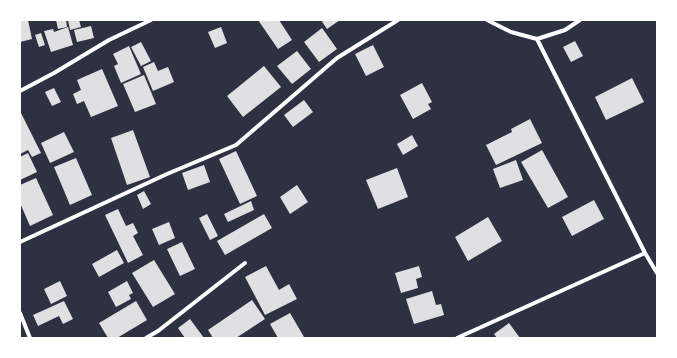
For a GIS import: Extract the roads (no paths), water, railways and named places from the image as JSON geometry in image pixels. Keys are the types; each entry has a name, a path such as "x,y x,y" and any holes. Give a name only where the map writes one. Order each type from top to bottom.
{"street":[{"path":"20,91 54,73 109,40 151,20"},
{"path":"20,242 167,174 236,145 337,58 398,20"},
{"path":"488,20 511,32 537,39 565,30 580,20"},
{"path":"537,39 645,253 657,273"},
{"path":"457,338 645,253"},
{"path":"146,338 158,331 245,263"},
{"path":"20,313 30,338"}]}
